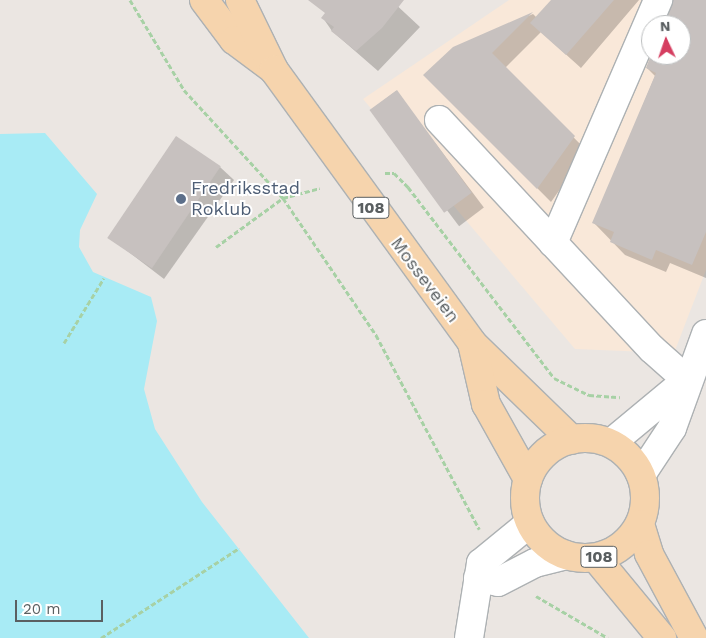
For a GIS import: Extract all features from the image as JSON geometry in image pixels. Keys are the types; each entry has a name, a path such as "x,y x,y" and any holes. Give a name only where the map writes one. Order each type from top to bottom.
{"main road":[{"name":"Mosseveien","path":"204,0 234,40 274,70"},
{"name":"Mosseveien","path":"240,0 274,70 472,343 572,440"},
{"name":"Mosseveien","path":"472,343 486,404 528,479"},
{"path":"572,440 611,444"},
{"name":"108","path":"572,440 538,461 528,479 525,502 530,523 544,543 566,555 596,558 614,552 640,524 646,500 641,475 629,456 611,444"},
{"path":"640,524 649,554 694,638"},
{"name":"108","path":"596,558 662,638"}],"street":[{"path":"553,243 658,0"},
{"path":"439,120 553,243 687,380"},
{"path":"641,475 672,428 687,380 706,334"},
{"path":"611,444 687,380"},
{"path":"469,638 481,563 530,523"},
{"path":"478,578 498,582 534,563 566,555"}],"path":[{"path":"130,0 190,97 283,198 376,335 455,491 484,537"},
{"path":"380,174 394,173 408,187 554,378 589,396 626,398"},
{"path":"216,248 283,198 320,188"},
{"path":"64,343 104,278"},
{"path":"101,638 239,548"},
{"path":"526,591 608,638"}],"shaded area":[{"path":"509,0 706,0 706,270 674,353 575,349 363,99"}],"water":[{"path":"45,133 97,194 80,230 79,247 93,272 151,297 157,321 144,389 155,429 202,502 309,638 0,638 0,134"}],"building":[{"path":"308,0 404,0 382,28 356,51 331,31 334,27 321,18 325,13"},
{"path":"551,0 614,0 566,55 530,23"},
{"path":"673,0 706,0 706,232 692,265 656,250 652,260 610,242 614,232 592,223 656,73 646,68 647,65 691,65 691,15 668,15"},
{"path":"533,12 492,53 575,136 537,189 423,75 453,47"},
{"path":"397,90 472,193 444,213 369,110"},
{"path":"176,136 221,166 152,268 107,238"}],"place":[{"name":"Fredriksstad Roklub","path":"181,199"}]}
